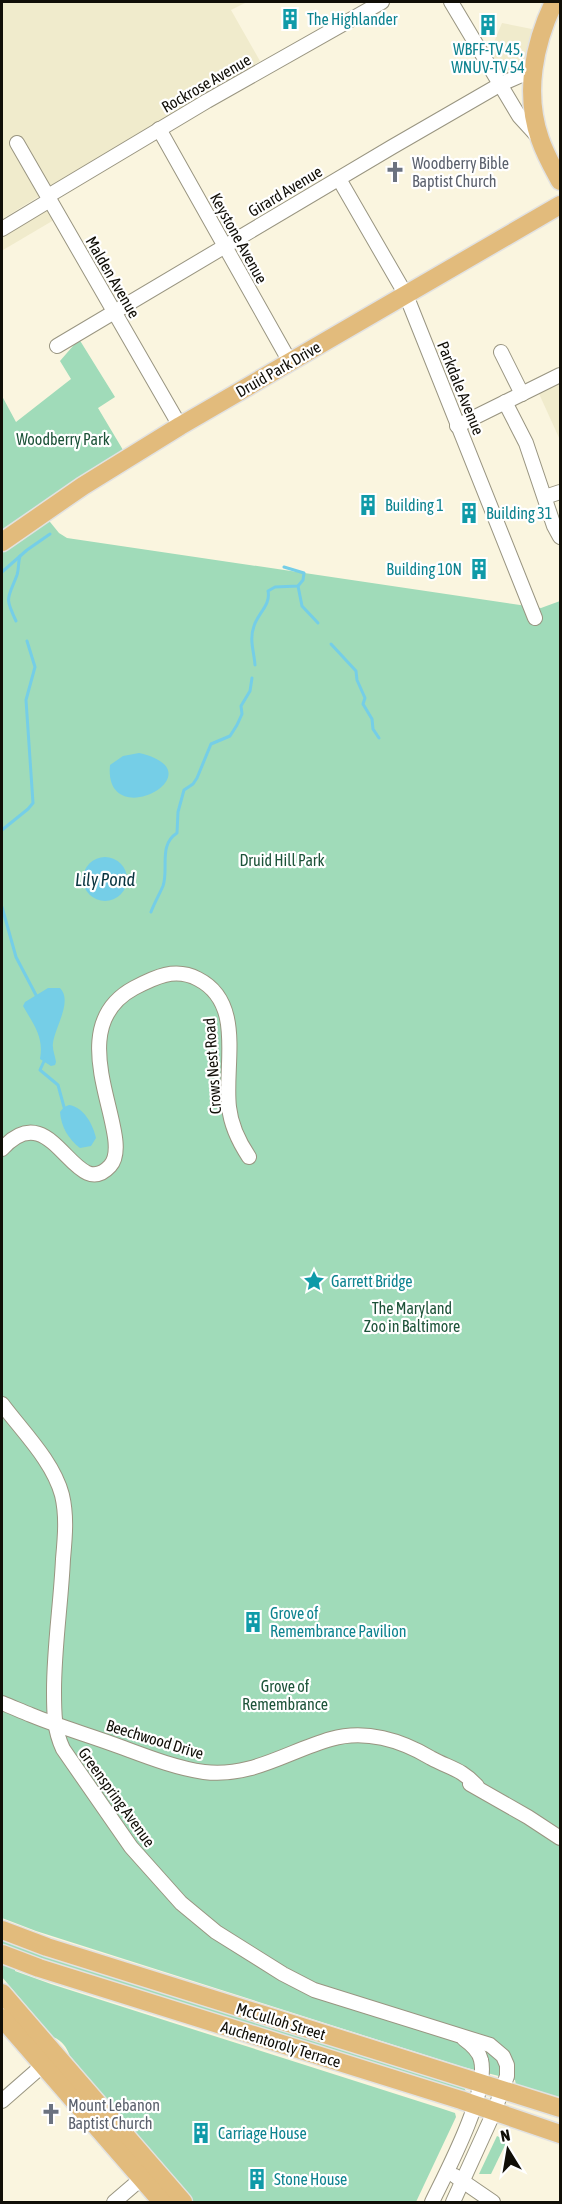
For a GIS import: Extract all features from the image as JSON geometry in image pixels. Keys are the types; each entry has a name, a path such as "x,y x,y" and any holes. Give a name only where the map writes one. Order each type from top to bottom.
{"main road":[{"path":"554,2 540,36 533,70 534,112 540,139 561,182"},
{"name":"Druid Park Drive","path":"2,542 83,486 180,426 561,205"},
{"name":"McCulloh Street","path":"2,1930 47,1947 561,2108"},
{"name":"Auchentoroly Terrace","path":"2,1954 39,1968 561,2134"},
{"path":"2,1993 49,2060 147,2173 183,2202"},
{"path":"2,2018 49,2060"},
{"path":"147,2173 162,2202"}],"street":[{"name":"Rockrose Avenue","path":"2,229 159,129 382,2"},
{"path":"451,2 519,117 540,139"},
{"name":"Girard Avenue","path":"57,346 501,84 533,70"},
{"name":"Keystone Avenue","path":"159,129 290,362"},
{"name":"Malden Avenue","path":"18,143 180,426"},
{"name":"Parkdale Avenue","path":"339,178 406,295 536,618"},
{"path":"501,352 522,394"},
{"path":"458,426 561,375"},
{"path":"505,402 526,443 554,526 561,537"},
{"path":"545,497 561,492"},
{"name":"Crows Nest Road","path":"2,1149 13,1138 21,1134 38,1132 53,1142 81,1170 98,1173 111,1166 115,1159 115,1140 101,1067 100,1047 103,1020 107,1010 123,994 159,975 180,973 201,981 213,990 224,1005 229,1027 229,1108 239,1142 249,1157"},
{"name":"Greenspring Avenue","path":"2,1404 51,1470 62,1494 63,1560 54,1680 55,1723 60,1743 71,1764 131,1847 182,1902 216,1932 283,1974 314,1990 490,2045 502,2054 508,2072 494,2112 453,2202"},
{"name":"Beechwood Drive","path":"2,1703 153,1759 187,1769 217,1773 255,1767 321,1742 344,1736 374,1737 403,1743 437,1761 445,1771 477,1786 561,1838"},
{"name":"Greenspring Avenue","path":"432,2202 475,2105 480,2083 482,2064 480,2055 460,2036"},
{"path":"2,2101 49,2060"},
{"path":"447,2170 493,2202"},
{"path":"114,2202 147,2173"}],"shaded area":[{"path":"2,2 247,2 231,10 260,61 2,219"},
{"path":"502,23 542,31 533,70 501,86 486,61"},
{"path":"52,204 59,217 3,250 2,235"},
{"path":"560,374 560,440 536,387"}],"green space":[{"name":"Woodberry Park","path":"79,339 115,397 98,408 123,450 2,531 2,396 16,422 71,379 60,361"},
{"name":"Druid Hill Park","path":"46,517 59,533 67,538 541,608 560,601 560,2101 516,2085 515,2080 463,2067 36,1931 2,1918 2,550"},
{"path":"2,1937 464,2087 466,2092 465,2094 24,1955 2,1946"},
{"path":"2,1960 15,1964 15,1971 51,1984 443,2109 455,2113 456,2117 416,2202 189,2202 70,2056 64,2045 53,2037 2,1977"},
{"path":"497,2136 507,2141 491,2174 479,2174"}],"water":[{"path":"139,753 161,762 168,773 164,784 153,793 138,797 123,796 113,786 110,765 123,756"},
{"name":"Lily Pond","path":"105,857 120,864 127,879 120,894 105,901 90,894 83,879 90,864"},
{"path":"48,988 60,988 65,1000 53,1043 56,1062 51,1066 40,1059 41,1044 34,1025 23,1006 25,1002"},
{"path":"69,1105 79,1109 90,1122 96,1138 91,1146 80,1148 66,1132 60,1112"}],"waterway":[{"path":"2,572 50,534"},
{"path":"16,621 9,598 17,575 20,556"},
{"path":"255,665 253,631 268,601 268,591 275,587 298,586 303,580 304,573 284,567"},
{"path":"298,586 302,606 318,623"},
{"path":"2,830 33,803 26,700 35,667 27,641"},
{"path":"331,644 356,671 357,680 365,698 363,704 379,738"},
{"path":"151,912 165,879 166,851 171,838 177,833 178,812 184,790 197,778 211,744 230,736 237,725 242,714 241,706 250,691 252,678"},
{"path":"2,907 16,957 37,997"},
{"path":"45,1059 40,1070 58,1085 64,1107"}],"place":[{"name":"The Highlander","path":"290,19"},
{"name":"WBFF-TV 45, WNUV-TV 54","path":"488,25"},
{"name":"Woodberry Bible Baptist Church","path":"395,172"},
{"name":"Building 1","path":"368,505"},
{"name":"Building 31","path":"469,513"},
{"name":"Building 10N","path":"479,569"},
{"name":"Garrett Bridge","path":"314,1281"},
{"name":"Grove of Remembrance Pavilion","path":"253,1622"},
{"name":"Mount Lebanon Baptist Church","path":"51,2114"},
{"name":"Carriage House","path":"201,2133"},
{"name":"Stone House","path":"257,2179"}],"park label":[{"name":"The Maryland Zoo in Baltimore","path":"412,1317"},
{"name":"Grove of Remembrance","path":"285,1695"}]}
